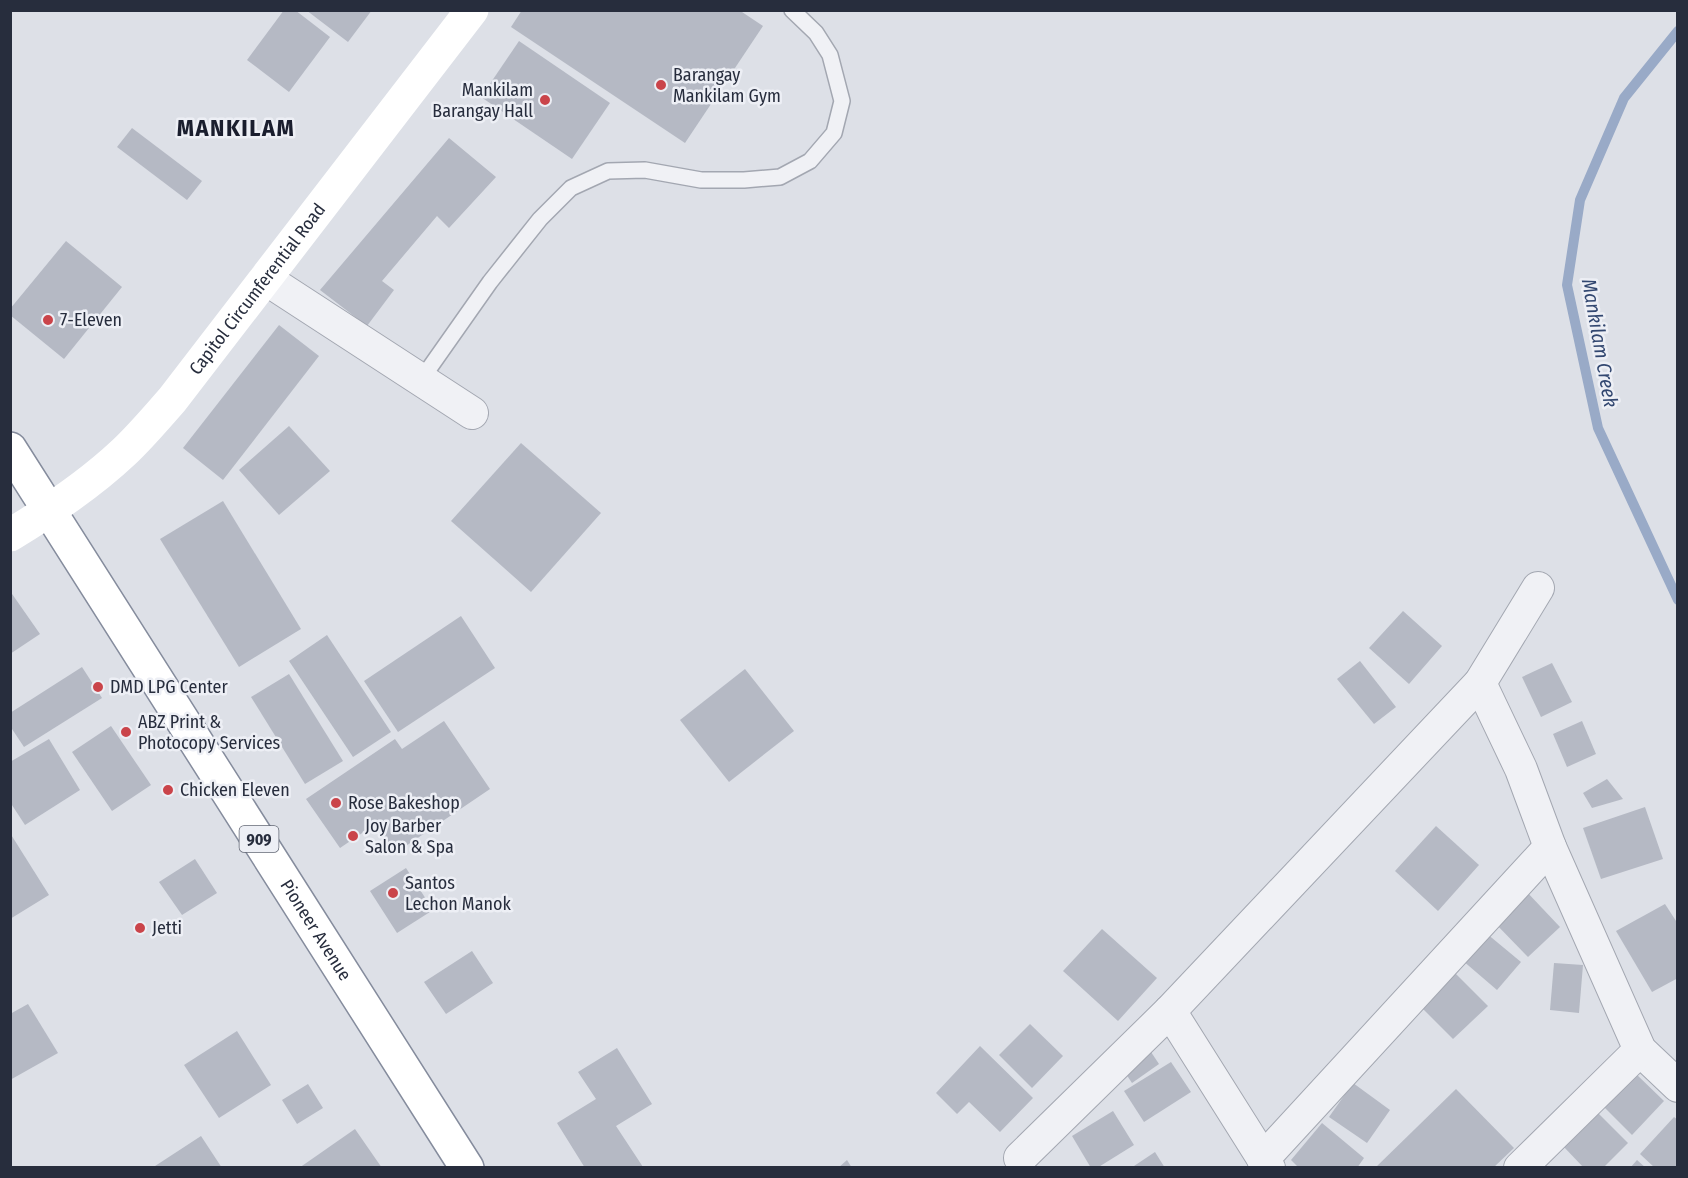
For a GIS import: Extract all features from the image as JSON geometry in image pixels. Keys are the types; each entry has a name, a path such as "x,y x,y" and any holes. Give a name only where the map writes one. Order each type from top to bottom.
{"main road":[{"name":"Capitol Circumferential Road","path":"10,535 49,511 112,462 172,400 472,10"},
{"name":"909","path":"10,449 49,511"},
{"name":"Pioneer Avenue","path":"49,511 467,1167"}],"street":[{"path":"266,279 472,413"},
{"path":"1020,1158 1170,1011 1480,683 1538,588"},
{"path":"1480,683 1521,769 1550,848 1640,1050 1677,1086"},
{"path":"1170,1011 1266,1163 1550,848"},
{"path":"1520,1167 1640,1050"}],"lane":[{"path":"421,380 490,282 540,219 571,189 608,171 645,170 701,180 744,180 780,177 810,161 834,133 842,101 830,55 816,33 792,10"}],"building":[{"path":"284,10 295,10 330,37 289,92 247,60"},
{"path":"306,10 372,10 348,42"},
{"name":"Barangay Mankilam Gym","path":"522,10 739,10 763,26 685,143 511,27"},
{"name":"Mankilam Barangay Hall","path":"519,41 610,103 572,159 481,97"},
{"path":"132,128 202,181 187,200 117,147"},
{"path":"449,138 496,177 449,228 437,216 382,281 394,290 367,326 320,290"},
{"path":"66,241 122,287 64,359 10,315 10,309"},
{"path":"279,325 319,356 223,480 183,448"},
{"path":"289,426 330,471 279,515 239,470"},
{"path":"521,443 601,513 531,592 451,521"},
{"path":"223,501 301,629 239,667 160,539"},
{"path":"10,591 40,634 10,654"},
{"path":"1403,611 1442,646 1409,684 1369,648"},
{"path":"461,616 495,668 398,732 364,681"},
{"path":"327,635 391,732 353,757 289,661"},
{"path":"1360,661 1396,707 1374,724 1337,679"},
{"path":"1552,663 1572,702 1541,717 1522,677"},
{"path":"82,667 102,698 24,747 10,726 10,713"},
{"path":"745,669 794,731 729,782 680,720"},
{"path":"289,674 343,761 305,784 251,697"},
{"path":"444,721 490,789 394,854 374,825 340,848 306,799 395,739 402,749"},
{"path":"1582,721 1596,754 1567,767 1553,734"},
{"path":"111,726 151,785 112,811 72,752"},
{"path":"49,739 80,790 25,825 10,802 10,762"},
{"path":"1607,779 1623,799 1592,808 1583,793"},
{"path":"1645,807 1663,859 1601,879 1583,828"},
{"path":"1436,826 1479,865 1438,911 1395,871"},
{"path":"10,833 49,895 10,919"},
{"path":"195,859 217,893 182,915 159,882"},
{"path":"406,868 433,910 397,933 370,891"},
{"path":"1525,890 1560,927 1528,957 1492,920"},
{"path":"1665,904 1678,924 1678,978 1652,992 1616,931"},
{"path":"1102,929 1157,978 1118,1021 1063,971"},
{"path":"1486,933 1521,962 1497,990 1462,960"},
{"path":"472,951 493,983 446,1014 424,982"},
{"path":"1554,963 1583,965 1579,1013 1550,1010"},
{"path":"1451,969 1488,1006 1453,1039 1416,1002"},
{"path":"28,1004 58,1053 10,1080 10,1014"},
{"path":"1030,1024 1063,1056 1032,1088 999,1055"},
{"path":"237,1031 271,1085 219,1118 184,1065"},
{"path":"980,1046 1033,1098 1000,1132 969,1102 957,1114 936,1093"},
{"path":"1147,1046 1159,1064 1132,1083 1120,1065"},
{"path":"617,1048 652,1104 616,1126 643,1167 585,1168 557,1123 596,1099 578,1072"},
{"path":"1171,1062 1191,1092 1144,1122 1124,1091"},
{"path":"1635,1073 1664,1101 1632,1135 1603,1106"},
{"path":"1353,1083 1390,1110 1367,1143 1329,1117"},
{"path":"308,1084 323,1108 297,1124 282,1100"},
{"path":"1456,1089 1514,1148 1493,1168 1375,1168"},
{"path":"1113,1111 1134,1145 1097,1168 1091,1168 1072,1136"},
{"path":"1597,1112 1628,1143 1603,1168 1584,1168 1563,1146"},
{"path":"1674,1117 1678,1120 1678,1168 1655,1168 1640,1154"},
{"path":"1322,1123 1364,1158 1357,1168 1299,1168 1291,1160"},
{"path":"355,1129 382,1168 299,1168"},
{"path":"201,1136 222,1168 152,1168"},
{"path":"1155,1152 1165,1168 1131,1168"},
{"path":"847,1160 852,1168 838,1168"},
{"path":"1637,1160 1646,1168 1630,1168"}],"waterway":[{"name":"Mankilam Creek","path":"1678,31 1624,98 1580,200 1567,285 1598,428 1678,600"}],"place":[{"name":"Barangay Mankilam Gym","path":"661,85"},
{"name":"Mankilam Barangay Hall","path":"545,100"},
{"name":"7-Eleven","path":"48,320"},
{"name":"DMD LPG Center","path":"98,687"},
{"name":"ABZ Print & Photocopy Services","path":"126,732"},
{"name":"Chicken Eleven","path":"168,790"},
{"name":"Rose Bakeshop","path":"336,803"},
{"name":"Joy Barber Salon & Spa","path":"353,836"},
{"name":"Santos Lechon Manok","path":"393,893"},
{"name":"Jetti","path":"140,928"}],"district":[{"name":"MANKILAM","path":"236,128"}]}
